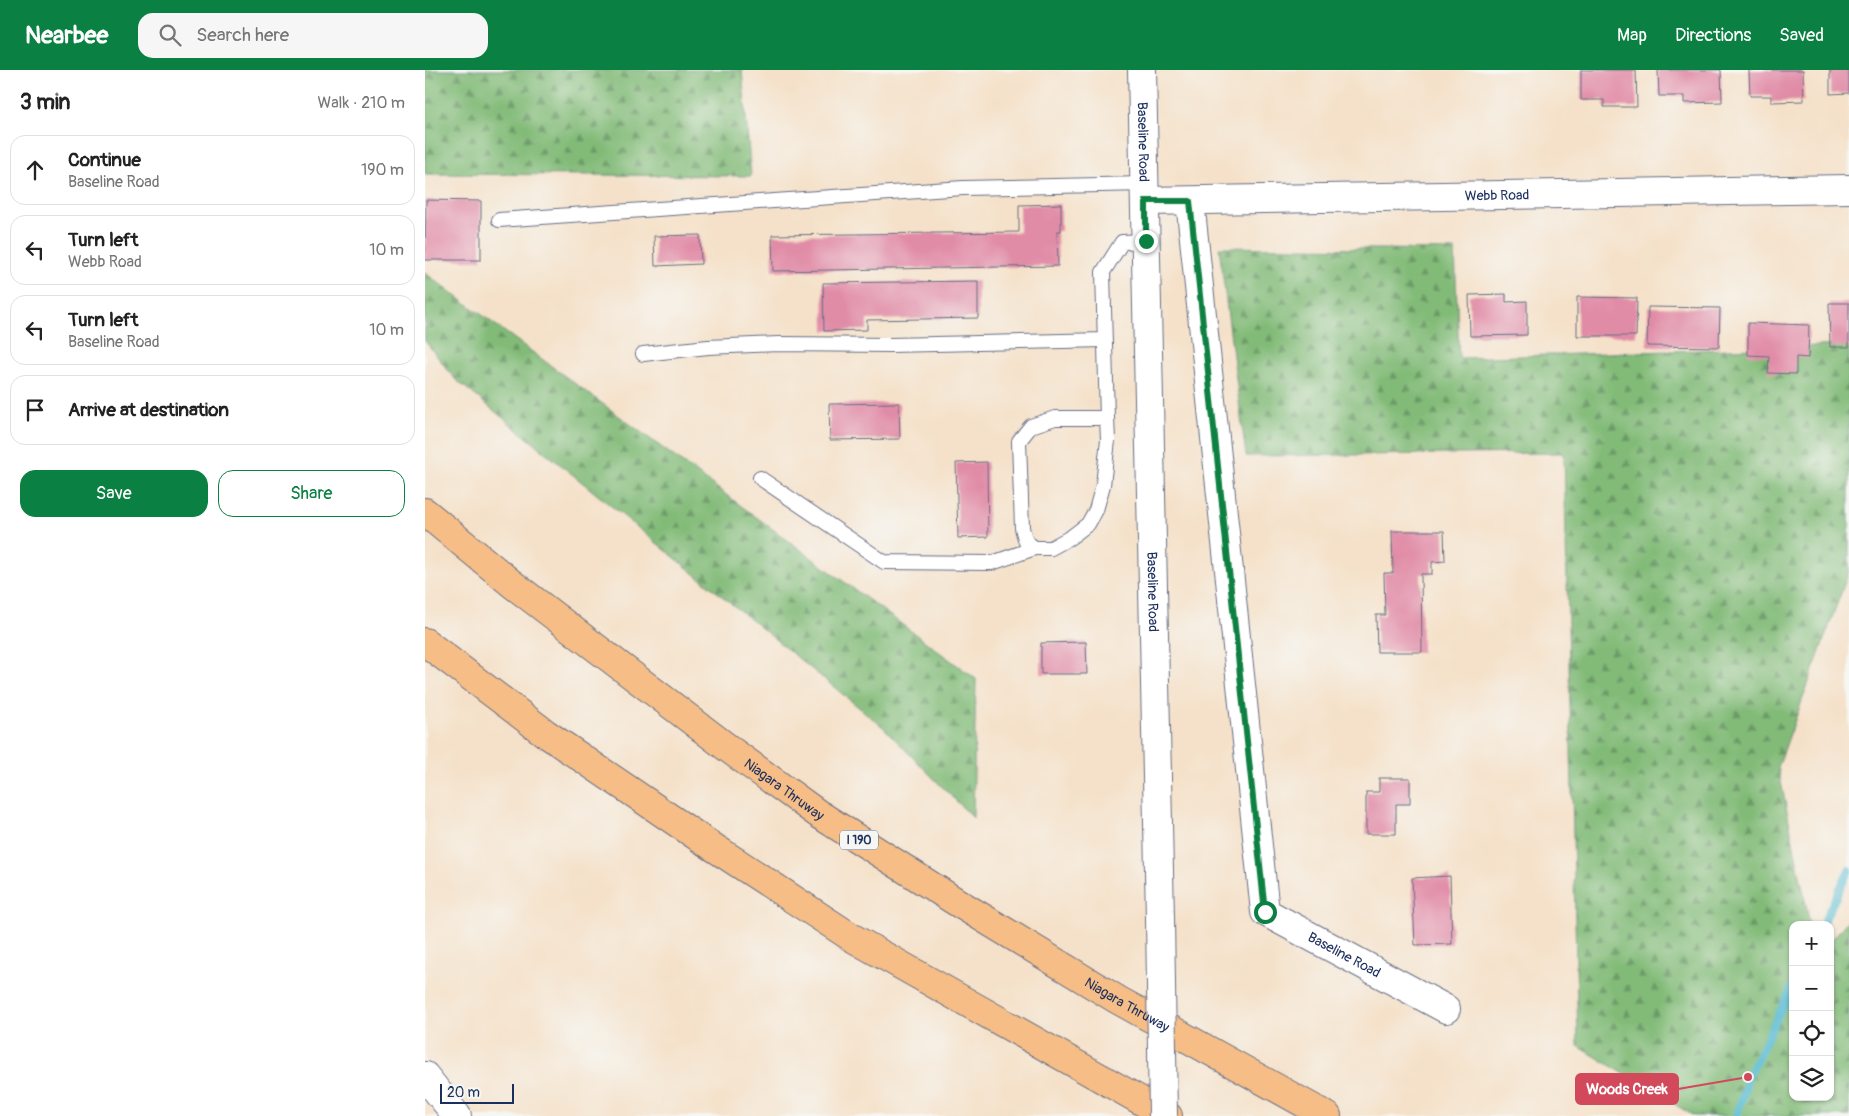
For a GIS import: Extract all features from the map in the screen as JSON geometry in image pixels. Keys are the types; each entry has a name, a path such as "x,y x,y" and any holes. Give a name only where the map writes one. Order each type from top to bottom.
{"highway":[{"name":"Niagara Thruway","path":"425,512 519,589 817,814 1109,995 1327,1116"},
{"path":"425,642 545,733 701,839 851,937 1168,1116"}],"street":[{"name":"Baseline Road","path":"1142,70 1146,193 1163,1116"},
{"name":"Webb Road","path":"1146,193 1190,201 1849,189"},
{"name":"Baseline Road","path":"1190,201 1265,912 1446,1009"},
{"path":"425,1076 457,1116"}],"lane":[{"path":"499,220 963,188 1146,193"},
{"path":"760,478 884,562 992,563 1035,548 1051,548 1071,537 1088,524 1096,510 1103,484 1108,440 1103,272 1122,242 1146,241"},
{"path":"643,354 708,347 778,344 890,345 1105,340"},
{"path":"1035,548 1026,542 1022,528 1019,441 1031,426 1055,418 1107,418"}],"green space":[{"path":"425,70 742,70 751,176 425,174"},
{"path":"1219,247 1455,250 1459,358 1849,345 1849,571 1778,767 1809,921 1789,921 1789,1101 1834,1101 1834,937 1849,919 1849,1116 1694,1116 1578,1046 1564,453 1246,456"},
{"path":"425,273 976,679 973,818 883,727 455,379 425,341"}],"building":[{"path":"1581,70 1636,70 1637,107 1604,107 1604,100 1581,100"},
{"path":"1658,70 1721,70 1722,102 1684,103 1684,96 1659,96"},
{"path":"1749,70 1803,70 1804,101 1771,102 1771,96 1750,96"},
{"path":"1830,70 1849,70 1849,93 1830,94"},
{"path":"426,200 481,201 481,260 425,260"},
{"path":"1061,204 1061,231 1057,231 1058,266 773,271 772,235 1019,232 1019,205"},
{"path":"700,235 701,264 655,266 654,236"},
{"path":"978,281 978,318 867,320 867,330 824,331 823,283"},
{"path":"1506,294 1506,302 1527,301 1527,335 1470,336 1469,295"},
{"path":"1577,297 1637,298 1636,336 1577,336"},
{"path":"1829,303 1849,303 1849,347 1830,347"},
{"path":"1648,307 1720,308 1719,347 1647,346"},
{"path":"1748,323 1809,325 1808,358 1796,357 1796,374 1768,373 1769,356 1748,355"},
{"path":"899,403 900,439 830,440 829,404"},
{"path":"987,462 988,537 958,538 956,463"},
{"path":"1392,531 1444,531 1445,561 1432,562 1432,574 1421,574 1422,652 1377,652 1376,615 1385,615 1384,573 1393,573"},
{"path":"1086,642 1087,674 1041,674 1041,643"},
{"path":"1379,778 1410,778 1410,804 1396,804 1396,834 1366,834 1366,792 1379,792"},
{"path":"1450,876 1452,944 1415,945 1412,878"}],"waterway":[{"path":"1824,921 1849,870"},
{"path":"1737,1116 1748,1077 1789,993"}],"place":[{"name":"Woods Creek","path":"1748,1077"}],"route":[{"path":"1146,241 1146,201 1190,201 1265,912"}]}
